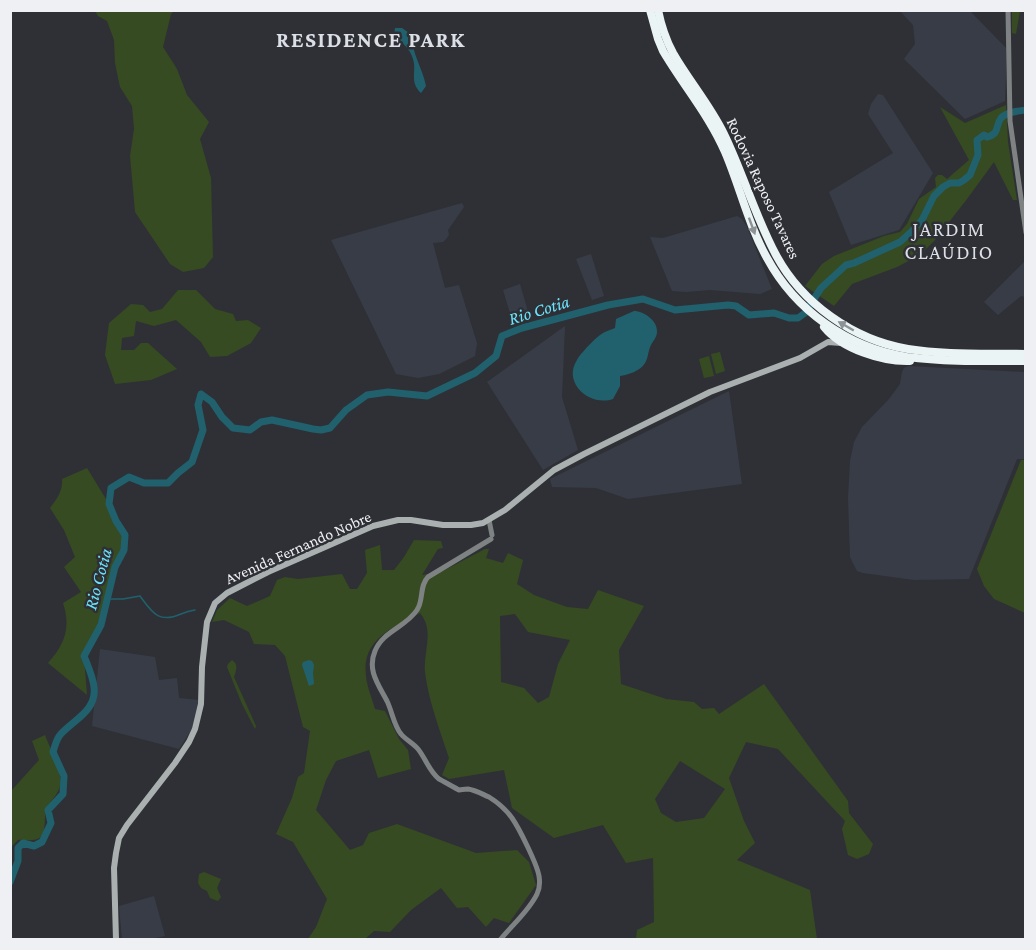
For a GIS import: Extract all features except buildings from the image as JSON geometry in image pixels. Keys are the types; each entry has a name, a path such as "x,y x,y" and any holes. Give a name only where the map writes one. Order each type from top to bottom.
{"highway":[{"name":"Rodovia Raposo Tavares","path":"650,10 663,51 707,119 724,151 756,236 782,281 838,332 864,345 890,353 925,358 1026,361"},
{"name":"Rodovia Raposo Tavares","path":"658,10 661,25 673,52 718,122 776,255 804,300"},
{"name":"Rodovia Raposo Tavares","path":"817,313 875,340 906,349 1026,354"},
{"path":"817,313 825,330 844,344 891,360 908,361 925,358"}],"main road":[{"path":"821,345 825,339 825,330"},
{"path":"486,521 505,510 554,470 584,454 710,393 800,358 821,345 832,342 844,344"},
{"name":"Avenida Fernando Nobre","path":"116,939 114,868 119,838 179,757 195,729 201,704 205,632 215,603 241,585 374,526 398,520 442,525 471,525 486,521"}],"street":[{"path":"1008,10 1010,118 1026,233"},
{"path":"486,521 491,537 428,577 423,585 418,609 408,620 380,641 372,666 376,682 391,709 401,734 417,747 437,777 459,790 469,789 480,792 504,810 512,819 536,865 540,877 538,893 500,939"}],"shaded area":[{"path":"900,11 970,11 1007,49 1005,101 965,119 904,59 915,44 913,25"},
{"path":"878,94 883,95 933,173 899,230 851,245 829,192 893,153 868,114"},
{"path":"462,203 464,207 448,230 449,235 443,242 433,243 445,288 459,285 477,343 475,356 439,374 418,378 396,374 331,240"},
{"path":"737,216 747,227 772,289 760,294 710,290 672,291 650,237 663,238"},
{"path":"591,254 604,296 592,300 576,259"},
{"path":"1025,261 1025,297 1021,296 998,315 984,302"},
{"path":"520,284 529,315 512,320 503,290"},
{"path":"565,326 562,397 578,450 543,470 487,382"},
{"path":"908,366 1025,372 1025,459 1017,459 969,579 914,580 863,573 857,571 850,557 848,498 850,461 854,442 862,427 900,384 902,372"},
{"path":"729,391 742,484 628,499 596,488 552,487 550,479"},
{"path":"100,649 155,657 159,680 177,678 179,698 199,700 194,726 179,749 92,726"},
{"path":"154,896 165,936 150,939 122,939 119,906"}],"green space":[{"path":"95,11 174,11 171,14 163,47 177,69 187,95 209,122 200,139 211,178 213,257 204,268 183,272 170,264 135,212 130,156 134,129 132,106 120,87 115,63 114,40 107,21 98,16"},
{"path":"1012,11 1020,11 1016,34 1012,33"},
{"path":"1006,105 1008,142 1017,200 1013,200 994,162 935,240 920,255 897,267 852,284 834,306 805,286 822,264 834,256 900,232 907,224 919,199 936,187 935,178 942,175 947,179 969,160 940,107 965,123"},
{"path":"178,290 196,290 215,309 233,314 236,321 248,320 261,328 251,343 227,356 210,357 201,342 176,320 154,326 136,321 134,336 122,338 121,350 134,350 141,343 148,343 177,369 151,380 115,384 105,355 109,323 131,304 143,305 150,312 162,309"},
{"path":"720,352 725,371 716,374 711,354"},
{"path":"709,356 714,376 704,378 699,359"},
{"path":"1021,460 1026,460 1025,613 994,599 984,586 977,569"},
{"path":"87,468 125,535 124,550 115,567 101,625 84,656 87,695 48,663 59,649 65,635 66,620 63,603 81,592 64,567 75,557 64,530 50,508 60,491 62,479"},
{"path":"414,540 441,541 443,548 438,549 422,575 443,571 489,549 486,558 503,563 508,553 523,560 517,584 534,595 567,607 588,609 598,590 644,606 619,650 621,684 666,699 694,702 702,709 714,708 719,714 764,684 848,801 849,813 873,844 869,854 857,859 848,855 842,829 845,821 778,749 746,742 729,778 744,821 755,843 737,860 810,890 817,939 636,939 637,930 654,922 653,858 626,863 603,825 554,838 512,808 504,770 449,779 442,775 449,758 429,693 425,672 428,634 420,613 381,636 369,653 366,663 367,680 375,709 385,711 399,739 408,750 411,769 378,778 369,750 336,761 326,780 316,810 350,850 363,845 369,833 397,824 476,853 517,850 529,862 536,885 509,923 494,918 486,927 468,907 457,908 441,888 411,910 390,932 374,931 365,939 308,939 316,927 327,899 293,842 276,834 292,798 298,777 304,773 310,731 303,727 285,656 275,645 254,644 249,632 224,620 212,622 217,610 230,598 247,606 270,596 277,580 285,577 298,579 342,574 350,589 357,589 367,573 365,550 380,545 382,570 394,570","holes":["515,614 528,632 570,640 558,664 549,697 538,703 524,688 501,682 500,616","680,761 725,789 704,818 676,822 661,813 655,799"]},
{"path":"232,660 236,666 234,677 256,726 255,729 227,667"},
{"path":"45,735 59,769 59,789 46,809 41,837 32,840 18,840 12,846 11,874 11,791 39,760 32,741"},
{"path":"204,872 221,879 217,888 221,897 218,901 210,898 207,891 198,883 199,874"}],"water":[{"path":"395,28 402,28 412,35 413,48 426,86 421,93 415,85 412,56 394,35"},
{"path":"634,311 650,317 657,328 646,361 637,370 620,376 620,386 613,399 596,400 576,385 573,369 577,360 596,338 615,328 616,319"},
{"path":"309,660 314,665 314,684 309,686 302,665 303,662"}],"waterway":[{"name":"Rio Cotia","path":"10,882 18,861 18,848 23,843 34,846 42,842 51,823 48,810 63,794 64,776 53,752 57,741 60,735 92,703 93,679 84,656 101,625 115,567 124,550 125,535 109,504 111,488 129,477 144,483 168,483 192,462 203,430 198,405 201,394 212,402 233,428 250,430 261,422 272,420 321,430 330,428 346,410 367,395 388,392 427,396 475,373 496,356 502,336 522,328 608,305 643,299 675,310 728,305 736,306 749,315 774,313 789,318 798,318 805,313 821,288 846,265 900,242 911,232 922,220 934,196 943,187 950,183 959,183 970,175 978,155 977,140 984,135 987,137 994,134 1003,116 1026,110"},
{"path":"108,599 140,596 156,615 167,618 195,610"}],"district":[{"name":"RESIDENCE PARK","path":"371,39"},
{"name":"JARDIM CLAÚDIO","path":"949,240"}]}
